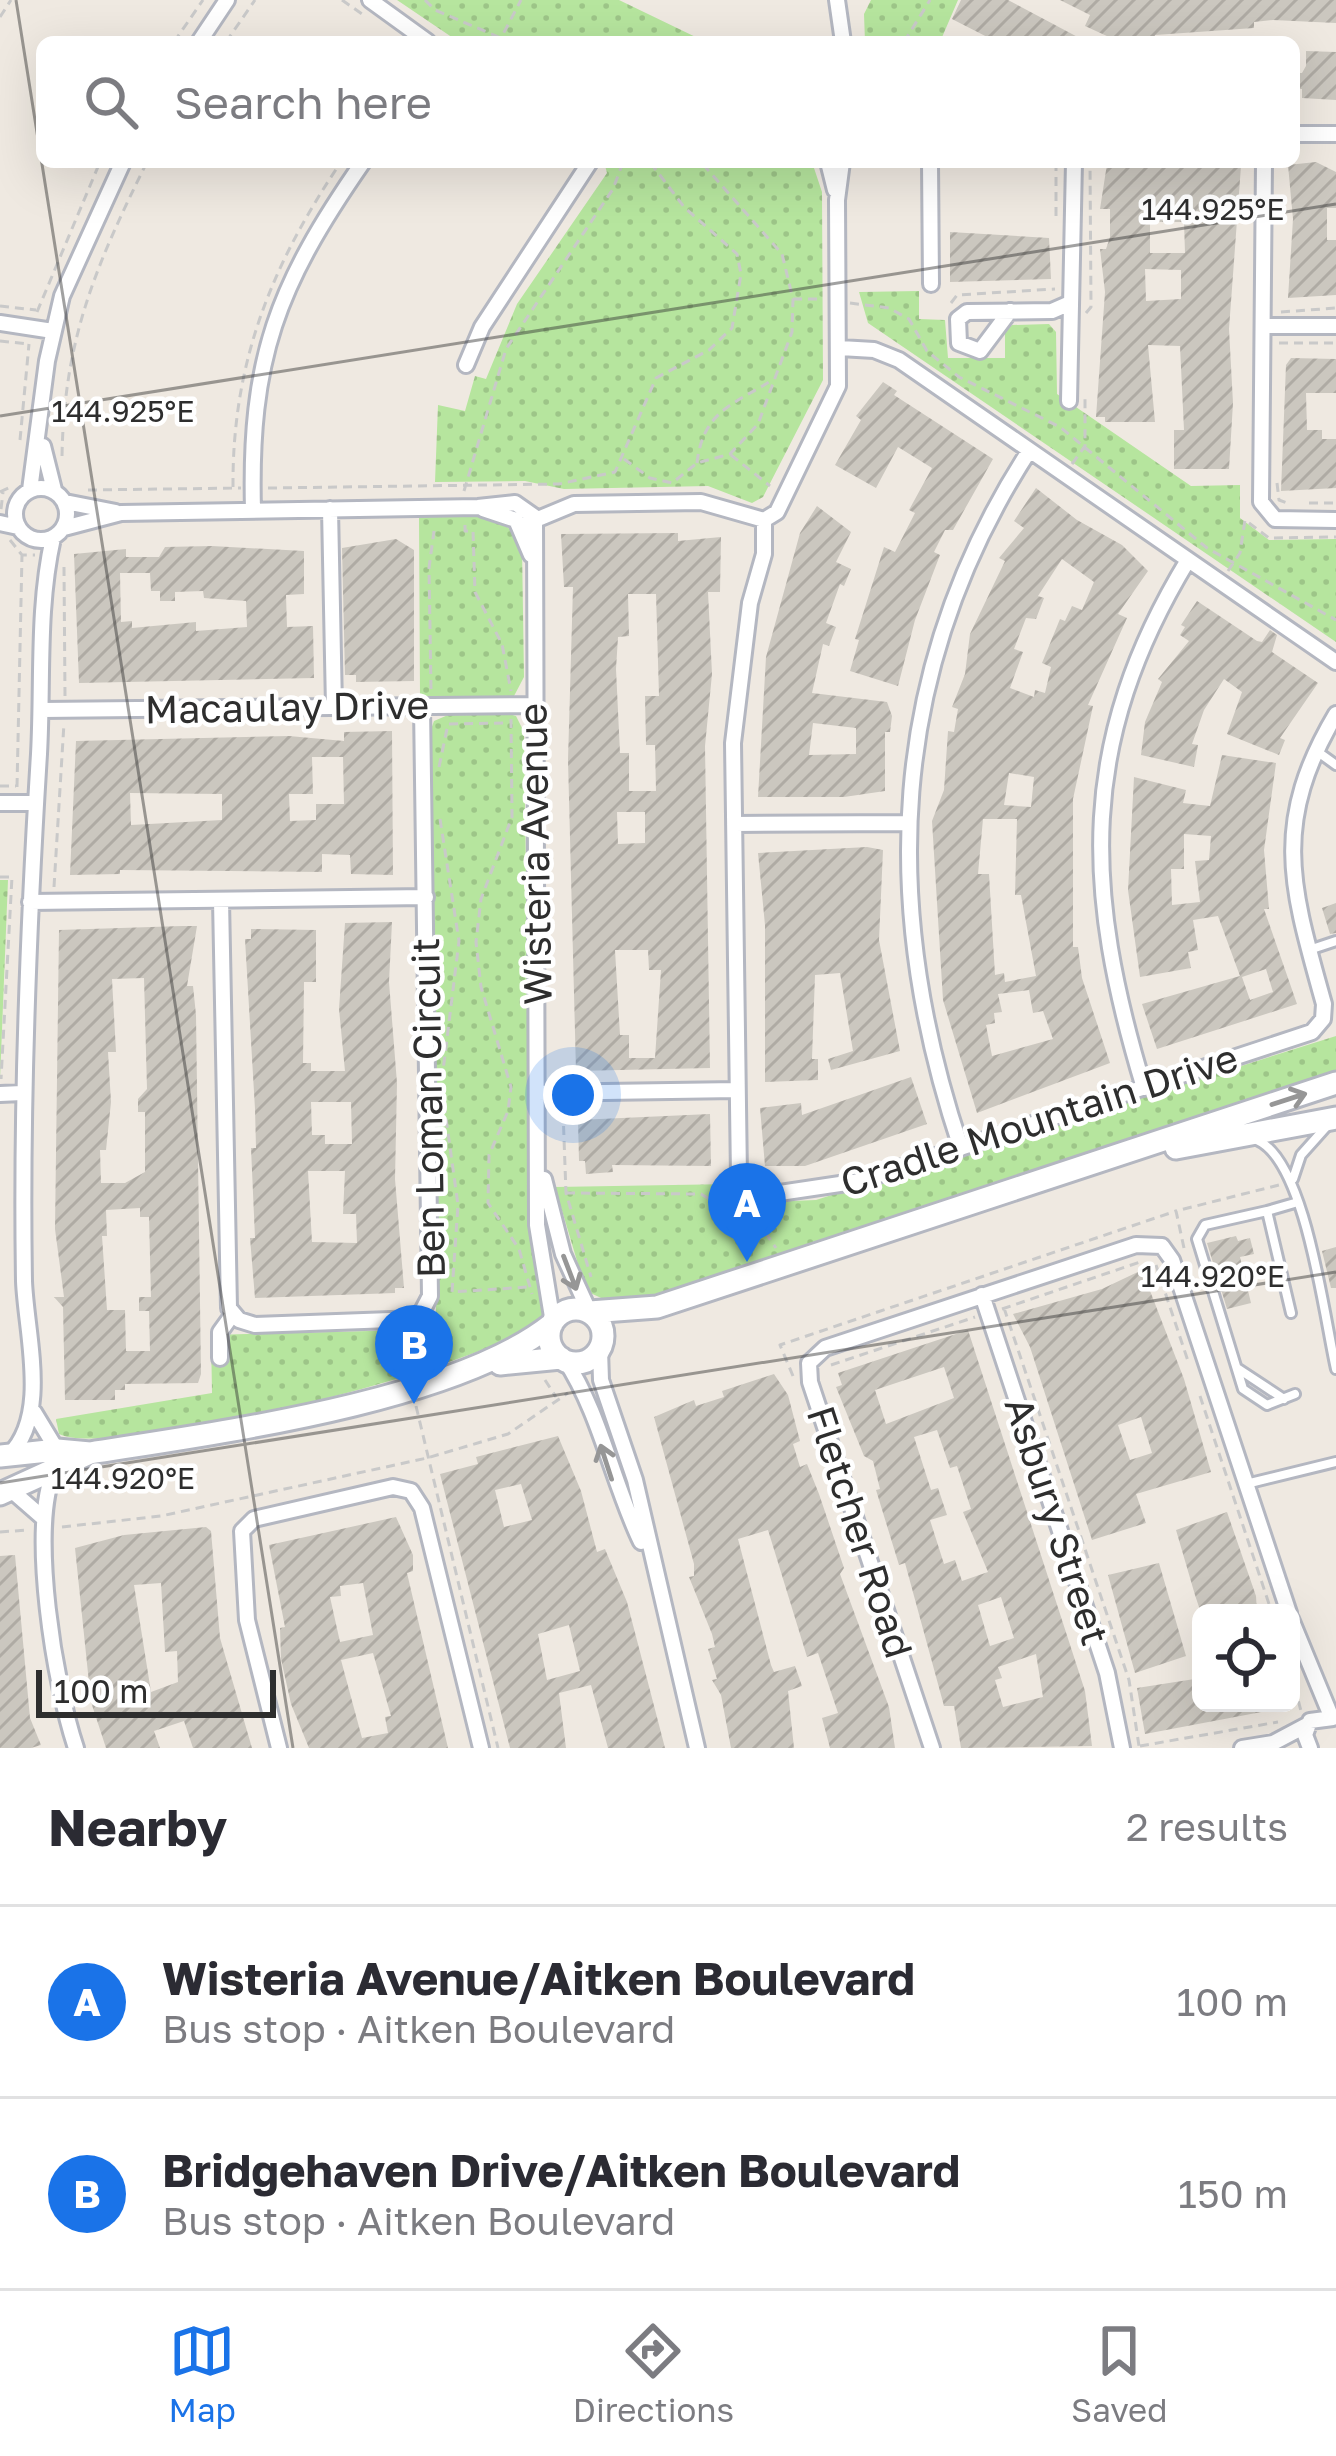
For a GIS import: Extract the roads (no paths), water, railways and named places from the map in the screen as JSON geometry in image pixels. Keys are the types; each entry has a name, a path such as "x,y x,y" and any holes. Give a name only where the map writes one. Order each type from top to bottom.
{"main road":[{"path":"482,1366 565,1311 657,1306 1336,1083"},
{"path":"1099,1162 1336,1118"},
{"path":"4,1456 56,1460 299,1416 482,1366 563,1359 580,1363 657,1306"},
{"path":"589,1312 603,1331 601,1348"},
{"path":"552,1323 551,1346 563,1359"},
{"path":"6,1492 56,1460"}],"street":[{"path":"203,36 227,0"},
{"path":"370,0 420,36"},
{"path":"839,1 842,36"},
{"path":"1300,134 1336,134"},
{"path":"0,506 17,502 38,479 53,331 76,262 120,168"},
{"path":"253,510 254,400 267,338 292,273 359,168"},
{"path":"466,365 482,327 586,168"},
{"path":"829,168 837,200"},
{"path":"31,538 121,513 471,507 528,522 574,504 691,501 764,520 777,512 787,496 834,398 840,348 837,200 841,168"},
{"path":"930,168 931,284"},
{"path":"1069,401 1074,168"},
{"path":"1264,168 1261,502 1274,519 1336,520"},
{"path":"1010,311 1052,311 1068,304"},
{"path":"0,323 53,331"},
{"path":"1263,326 1336,326"},
{"path":"840,348 874,350 898,360 1336,662"},
{"path":"961,1148 919,1002 908,917 908,823 916,739 945,623 979,538 1028,451"},
{"path":"38,479 59,496 121,513"},
{"path":"38,479 59,496"},
{"path":"42,583 58,533 59,496"},
{"path":"17,502 18,527"},
{"path":"330,509 334,706"},
{"name":"Cradle Mountain Drive","path":"764,520 764,554 738,682 734,824 739,1177 744,1188 759,1196 842,1186 1312,1032 1323,1019 1324,1004 1296,910 1292,855 1299,801 1316,751 1336,714"},
{"name":"Wisteria Avenue","path":"528,522 539,1150 536,1225 552,1297 552,1323"},
{"path":"0,523 18,527 31,538 42,583 42,710 22,1093 32,1407 26,1435 4,1456"},
{"path":"1144,1088 1106,951 1099,872 1102,810 1112,744 1135,664 1188,560"},
{"name":"Macaulay Drive","path":"42,710 532,705"},
{"name":"Ben Loman Circuit","path":"233,1314 255,1324 406,1322 427,1309 422,706"},
{"path":"11,797 36,803"},
{"path":"734,824 908,823"},
{"path":"30,902 426,897"},
{"path":"220,1358 220,1332 233,1314 227,1293 221,900"},
{"path":"538,1094 737,1090"},
{"path":"0,1094 22,1093"},
{"name":"Wisteria Avenue","path":"539,1150 562,1254 589,1312"},
{"name":"Fletcher Road","path":"931,1747 810,1382 809,1364 824,1348 1136,1245 1156,1244 1246,1484"},
{"name":"Asbury Street","path":"982,1295 1107,1673 1124,1748"},
{"path":"601,1348 601,1380 635,1480 697,1748"},
{"path":"563,1359 582,1388 615,1488 651,1562"},
{"path":"32,1407 56,1460 43,1523 59,1691 76,1748"},
{"path":"1246,1484 1286,1604"},
{"path":"279,1748 247,1620 242,1531 254,1519 393,1487 411,1491 422,1508 481,1748"},
{"path":"6,1492 43,1523"},
{"path":"1273,1743 1302,1720 1333,1718 1300,1646"},
{"path":"1242,1748 1273,1743 1309,1746 1302,1720 1309,1673"}],"lane":[{"path":"1316,751 1336,765"},
{"path":"1308,951 1336,941"},
{"path":"1293,1181 1301,1155 1336,1118"},
{"path":"1245,1135 1273,1149 1293,1181 1336,1369"},
{"path":"1290,1396 1259,1402 1243,1389 1198,1234 1205,1225 1298,1202"},
{"path":"1267,1211 1291,1312"},
{"path":"1246,1484 1336,1462"}],"place":[{"name":"Wisteria Avenue/Aitken Boulevard","path":"747,1262"},
{"name":"Bridgehaven Drive/Aitken Boulevard","path":"414,1404"}]}
